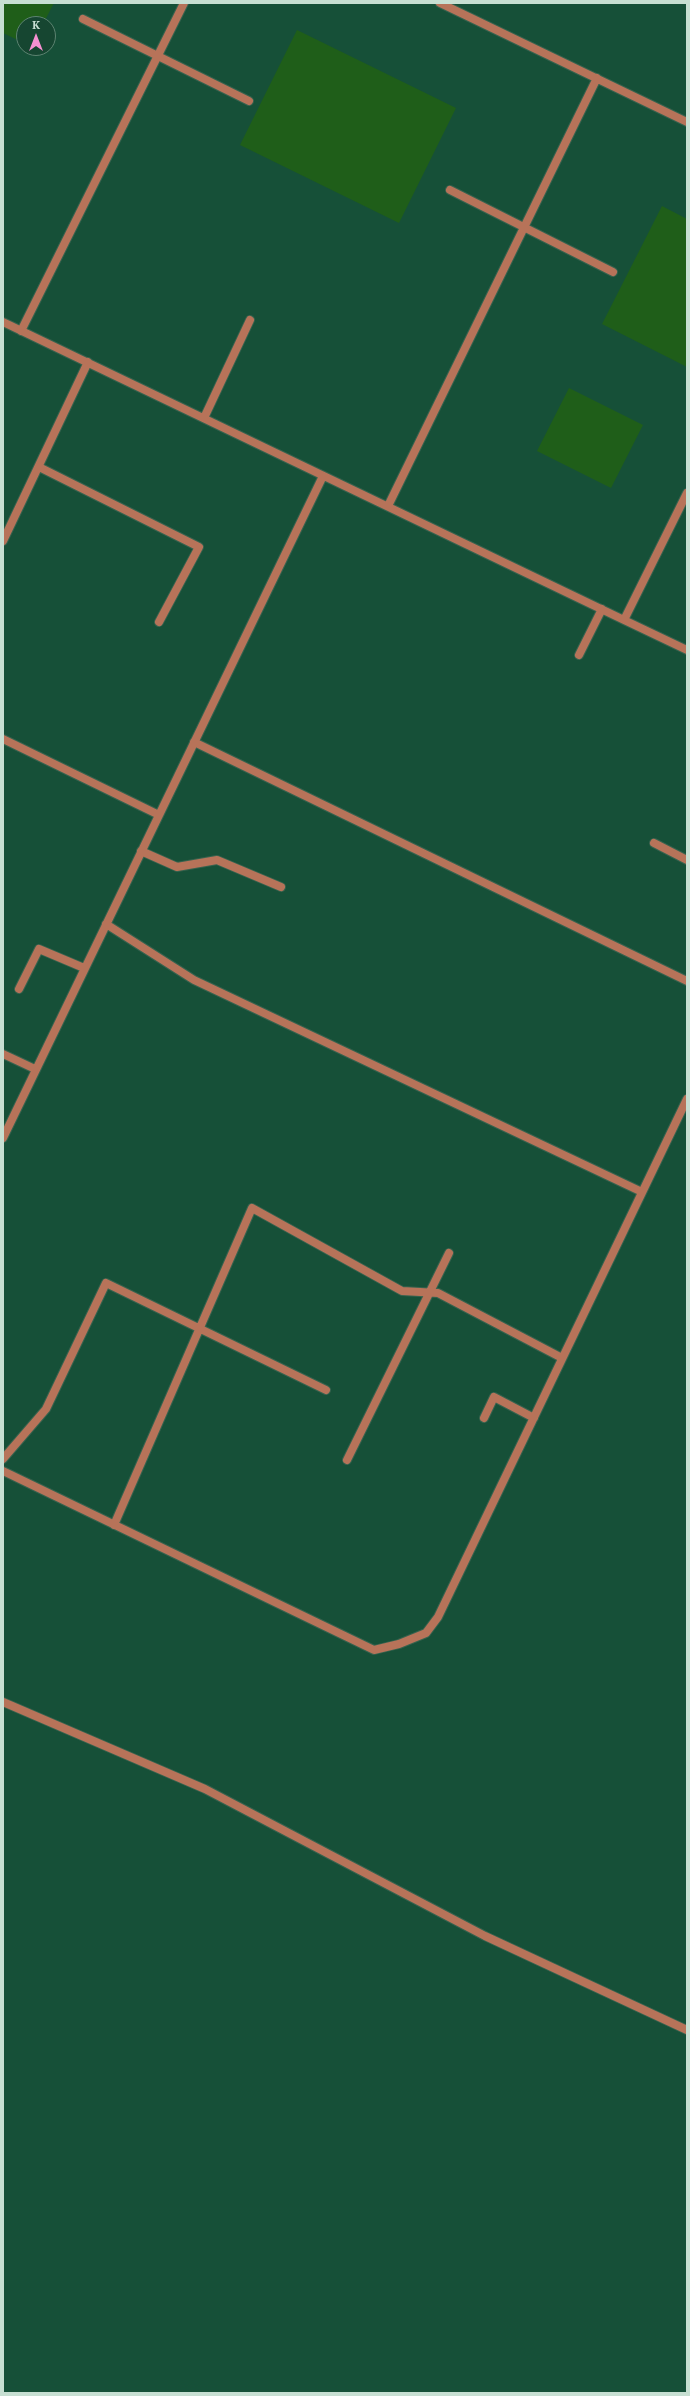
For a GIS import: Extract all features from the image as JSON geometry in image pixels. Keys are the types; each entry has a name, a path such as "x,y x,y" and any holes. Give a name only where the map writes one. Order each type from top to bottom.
{"street":[{"path":"21,331 184,3"},
{"path":"440,3 687,122"},
{"path":"83,19 249,101"},
{"path":"388,506 597,78"},
{"path":"450,190 613,272"},
{"path":"204,418 250,320"},
{"path":"3,322 687,650"},
{"path":"3,541 88,362"},
{"path":"39,467 199,547 159,622"},
{"path":"3,1138 35,1069 323,476"},
{"path":"624,620 687,493"},
{"path":"579,655 602,609"},
{"path":"3,739 159,815"},
{"path":"194,742 687,981"},
{"path":"654,843 687,860"},
{"path":"141,851 177,867 217,860 281,887"},
{"path":"106,924 194,980 642,1192"},
{"path":"19,989 39,949 84,968"},
{"path":"3,1054 35,1069"},
{"path":"3,1472 374,1650 399,1644 426,1633 438,1617 687,1099"},
{"path":"114,1525 252,1208 402,1291 438,1293 562,1358"},
{"path":"347,1460 449,1253"},
{"path":"3,1459 46,1410 106,1283 326,1390"},
{"path":"484,1418 494,1397 534,1418"},
{"path":"3,1702 205,1789 485,1936 687,2030"}],"shaded area":[{"path":"3,3 687,3 687,2393 3,2393"}],"building":[{"path":"3,3 54,3 47,16 16,16 16,39 3,33"},
{"path":"297,30 456,108 399,223 240,145"},
{"path":"662,206 687,219 687,367 602,324"},
{"path":"569,388 643,425 611,488 537,451"}]}
